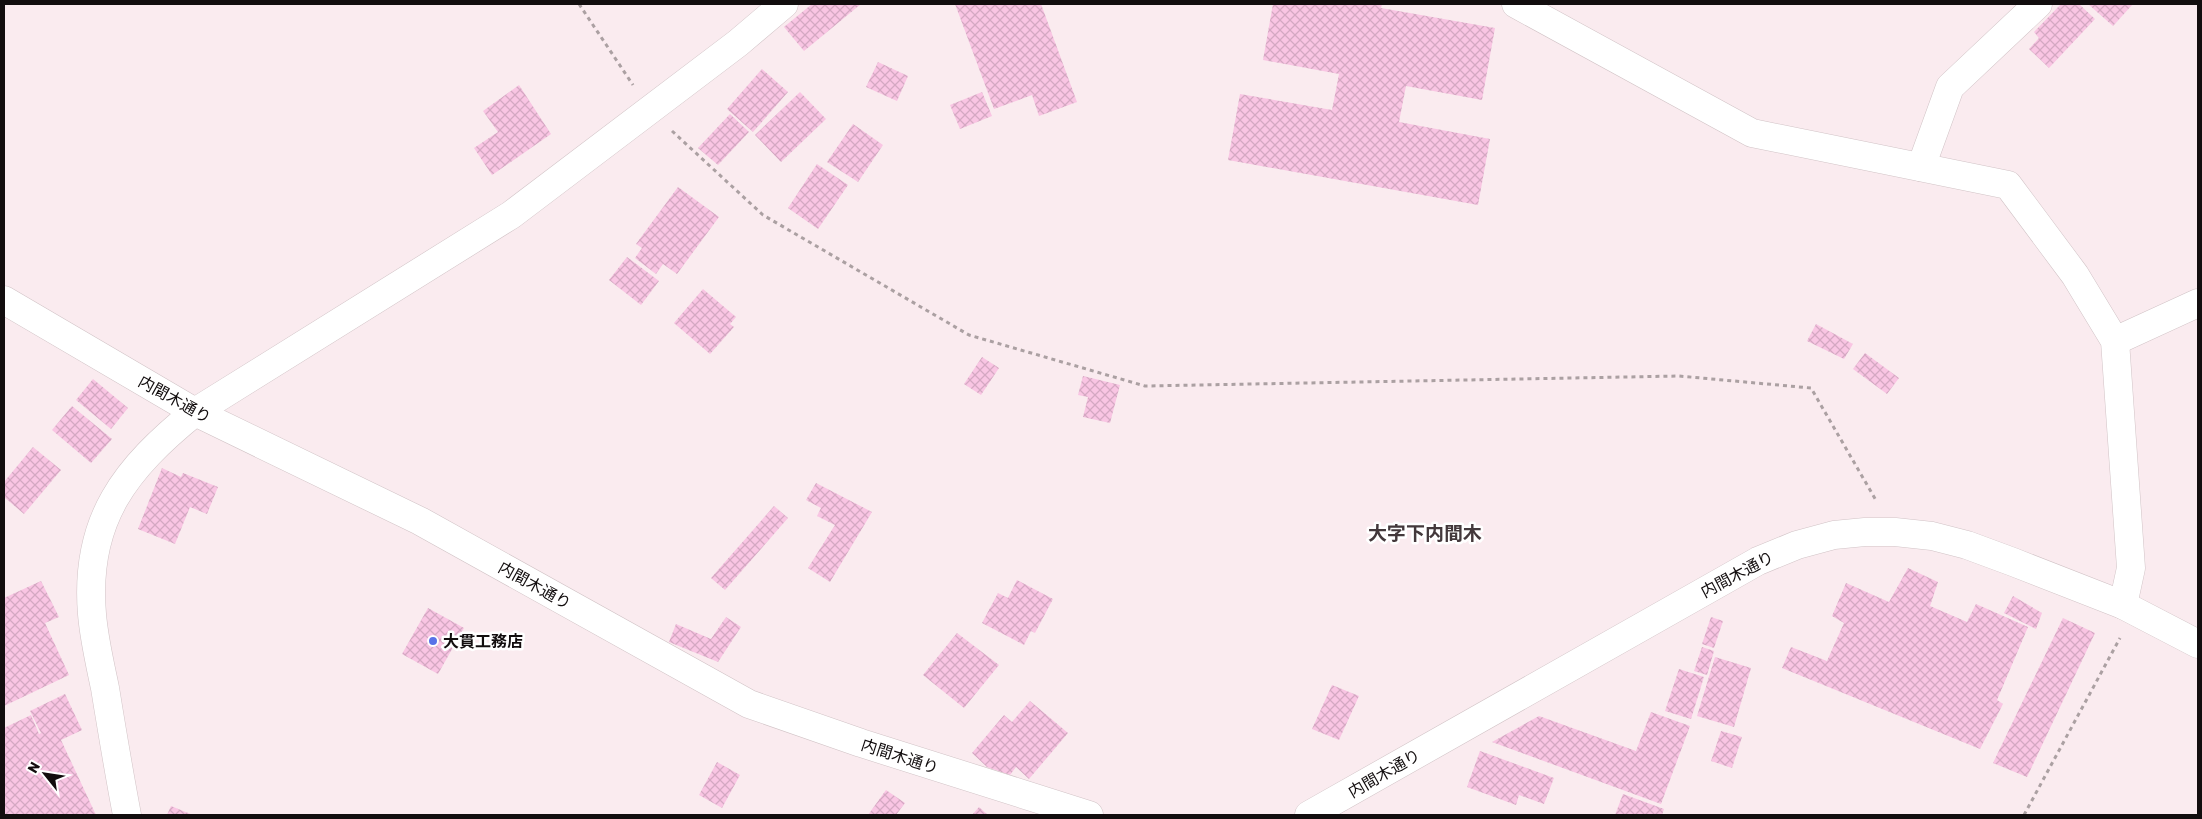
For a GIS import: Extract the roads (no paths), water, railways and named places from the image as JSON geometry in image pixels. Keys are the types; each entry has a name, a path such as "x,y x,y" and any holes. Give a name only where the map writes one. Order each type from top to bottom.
{"street":[{"path":"127,815 92,614 90,588 94,550 104,520 122,486 153,448 195,412 511,215 738,43 784,4"},
{"path":"1516,4 1752,133 2008,185 2075,275 2115,341 2131,568 2128,608"},
{"path":"1921,167 1950,87 2038,4"},
{"name":"内間木通り","path":"4,300 195,412 420,521 748,704 861,743 1090,815"},
{"path":"2115,341 2198,303"},
{"name":"内間木通り","path":"1309,815 1758,561 1797,545 1834,535 1895,532 1932,536 1966,545 2128,608 2198,644"}],"place":[{"name":"大貫工務店","path":"433,641"}],"district":[{"name":"大字下内間木","path":"1425,533"}]}
